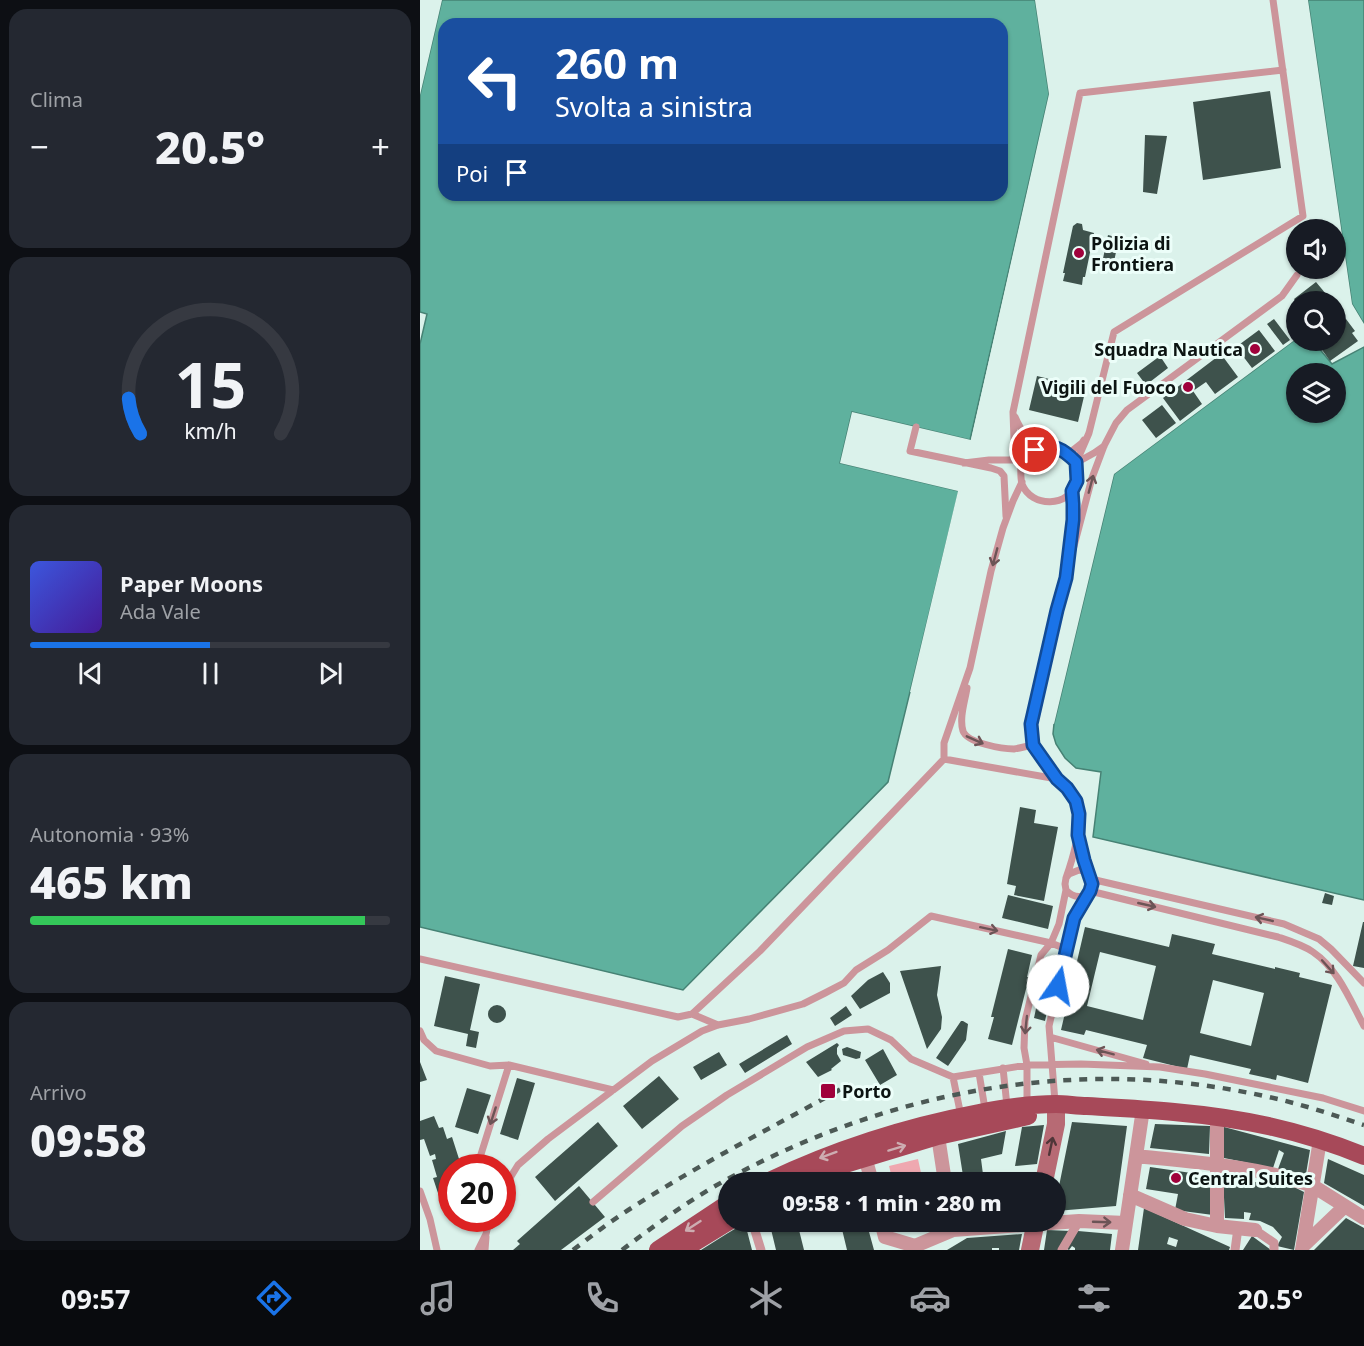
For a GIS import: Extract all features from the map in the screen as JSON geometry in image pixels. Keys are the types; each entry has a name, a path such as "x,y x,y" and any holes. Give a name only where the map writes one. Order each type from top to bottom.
{"main road":[{"path":"789,1172 861,1144 929,1124 961,1116 1027,1106 1143,1109 1217,1116 1267,1125 1320,1140 1364,1156"},
{"path":"825,1172 865,1157 938,1136 1056,1107"},
{"path":"1046,1172 1056,1124 1056,1107"},
{"path":"658,1250 718,1210"},
{"path":"682,1250 718,1228"},
{"path":"1030,1250 1034,1232"}],"street":[{"path":"1122,1250 1143,1109"},
{"path":"1217,1116 1217,1226"},
{"path":"938,1136 943,1172"},
{"path":"1303,1248 1320,1140"},
{"path":"1136,1156 1217,1165 1268,1174 1313,1186 1364,1218"},
{"path":"865,1157 869,1172"},
{"path":"1130,1195 1185,1219 1217,1226 1255,1230 1274,1243 1274,1250"},
{"path":"1303,1248 1345,1206"},
{"path":"1066,1221 1126,1223"},
{"path":"1062,1250 1080,1221"},
{"path":"1235,1250 1238,1228"},
{"path":"756,1232 761,1250"},
{"path":"884,1232 885,1237 915,1248 943,1232"}],"lane":[{"path":"1022,482 1028,493 1038,501 1050,503 1062,500 1072,491 1077,481 1076,462 1089,433 1114,332 1303,216 1273,0"},
{"path":"1033,745 1013,749 969,739 963,734 961,723 970,668 991,571 1006,520 1022,482 1021,460 1014,440 1012,412 1080,93 1283,70"},
{"path":"1027,1106 1027,1065 1024,1048 1027,1014 1041,955 1051,943 1059,924 1066,890 1066,878 1078,835 1079,814 1076,801 1033,745 1031,724 1057,610 1092,478 1104,446 1116,423 1127,410 1282,296 1294,279"},
{"path":"1012,412 1024,434 1043,447"},
{"path":"916,427 910,451 1000,471 1004,476 1006,520"},
{"path":"1068,454 1082,443 1089,433"},
{"path":"1076,462 1104,446"},
{"path":"964,463 1021,460 1043,447 1060,449 1076,462"},
{"path":"1066,578 1073,520 1072,491"},
{"path":"420,959 678,1017 692,1014 760,951 945,759 944,743 970,668"},
{"path":"945,759 1057,779"},
{"path":"1056,1107 1049,1026 1074,918 1092,888 1078,835"},
{"path":"1066,878 1073,871 1079,870 1090,877 1284,924 1319,939 1364,983"},
{"path":"1066,890 1076,897 1082,897 1088,893 1278,937 1302,946 1314,952 1328,965 1364,1026"},
{"path":"516,1168 548,1139 652,1060 702,1031 803,1004 825,993 844,983 856,970 888,950 931,916 1051,943 1066,949"},
{"path":"692,1014 718,1025"},
{"path":"593,1202 682,1126 727,1095 807,1047 844,1031 868,1029 891,1040 911,1059 953,1077 1027,1065 1081,1064 1161,1067"},
{"path":"420,1030 424,1040 436,1051 490,1066 509,1065 613,1090"},
{"path":"1050,1037 1161,1067 1323,1098 1364,1111"},
{"path":"481,1154 509,1065"},
{"path":"1004,1068 1007,1108"},
{"path":"979,1073 985,1112"},
{"path":"953,1077 961,1116"},
{"path":"420,1191 430,1219 437,1250"},
{"path":"478,1250 486,1234"},
{"path":"485,1250 486,1234"}],"shaded area":[{"path":"442,0 1035,0 1049,94 970,440 852,412 840,463 959,491 888,782 683,990 420,927 420,344 427,314 420,312 420,95"},
{"path":"1308,0 1364,0 1364,324 1352,304 1346,263 1346,219 1340,219"},
{"path":"1286,346 1286,351 1321,351 1331,363 1286,363 1286,423 1346,423 1346,363 1334,363 1364,347 1364,900 1093,837 1101,772 1076,768 1065,758 1056,744 1053,734 1114,474"},
{"path":"918,1159 921,1172 890,1172 889,1166"}],"pier":[{"path":"439,0 442,0 420,95 420,81"},
{"path":"1035,0 1038,0 1052,95 973,441 970,443 854,416 843,461 961,490 913,692 910,692 958,491 840,463 852,412 971,440 1049,94"},
{"path":"1305,0 1308,0 1340,219 1337,219"},
{"path":"1346,263 1352,304 1364,327 1361,326 1349,304 1345,279"},
{"path":"1286,342 1286,346 1114,474 1054,724 1051,723 1111,472"}],"building":[{"path":"1270,91 1281,168 1203,180 1193,102"},
{"path":"1145,135 1167,136 1157,194 1143,192"},
{"name":"Polizia di Frontiera","path":"1077,223 1082,224 1083,230 1094,233 1082,285 1063,281 1073,226"},
{"path":"1108,235 1119,238 1112,271 1101,268"},
{"path":"1316,282 1324,291 1304,291"},
{"path":"1274,319 1286,335 1286,343 1283,345 1267,324"},
{"path":"1346,319 1355,331 1352,333 1358,341 1346,350"},
{"name":"Squadra Nautica","path":"1259,330 1275,351 1252,368 1236,347"},
{"path":"1323,351 1344,351 1330,361"},
{"name":"Vigili del Fuoco","path":"1221,354 1238,377 1215,394 1206,382 1193,391 1202,404 1180,421 1163,398"},
{"path":"1160,356 1168,368 1146,385 1137,373"},
{"path":"1037,376 1086,388 1078,422 1029,410"},
{"path":"1162,405 1176,423 1156,438 1142,420"},
{"path":"1020,807 1036,810 1034,823 1058,827 1044,901 1014,895 1016,886 1007,884"},
{"path":"1325,893 1334,896 1332,905 1322,903"},
{"path":"1008,895 1053,906 1048,929 1002,918"},
{"path":"1364,922 1364,968 1353,966"},
{"path":"1085,927 1169,947 1172,934 1194,939 1215,944 1212,954 1300,973 1299,977 1332,985 1308,1083 1277,1075 1276,1080 1249,1074 1251,1069 1190,1055 1187,1069 1143,1058 1147,1045 1086,1030 1084,1035 1061,1030","holes":["1100,952 1156,966 1143,1020 1087,1006","1213,980 1264,993 1251,1046 1200,1033"]},
{"path":"1008,949 1032,955 1027,977 1029,977 1012,1045 988,1039 994,1017 991,1017"},
{"path":"941,966 937,995 942,1017 941,1029 927,1049 900,971"},
{"path":"883,972 890,983 890,993 860,1009 851,996 868,980"},
{"path":"445,976 480,984 470,1030 479,1032 476,1048 466,1046 468,1034 434,1026"},
{"path":"1037,1004 1048,1007 1045,1021 1034,1018"},
{"path":"497,1005 503,1008 506,1014 503,1020 497,1023 491,1020 488,1014 491,1008"},
{"path":"846,1006 852,1015 835,1026 830,1018"},
{"path":"961,1021 968,1024 966,1040 948,1066 936,1058"},
{"path":"787,1035 792,1044 745,1073 739,1064"},
{"path":"837,1043 839,1045 837,1054 841,1061 832,1070 818,1077 806,1062"},
{"path":"847,1047 861,1052 860,1058 843,1055 842,1049"},
{"path":"883,1049 897,1075 880,1085 865,1060"},
{"path":"719,1052 727,1065 701,1080 693,1067"},
{"path":"420,1062 427,1080 420,1082"},
{"path":"659,1076 679,1099 642,1129 623,1106"},
{"path":"517,1078 535,1083 518,1140 500,1134"},
{"path":"467,1088 491,1095 478,1134 455,1127"},
{"path":"434,1116 439,1128 443,1127 447,1139 452,1137 457,1154 438,1154 438,1193 433,1178 437,1177 432,1160 436,1159 435,1154 430,1156 424,1139 420,1140 420,1121"},
{"path":"598,1122 618,1146 555,1201 535,1177"},
{"path":"1072,1122 1127,1126 1116,1206 1066,1210 1066,1172 1062,1172"},
{"path":"1155,1124 1210,1126 1209,1154 1150,1148"},
{"path":"1044,1125 1037,1164 1015,1166 1022,1127"},
{"path":"1224,1127 1310,1150 1306,1174 1278,1169 1284,1153 1279,1150 1273,1168 1224,1158"},
{"path":"1006,1131 1002,1154 981,1159 983,1172 962,1172 958,1144"},
{"path":"1328,1159 1364,1175 1364,1206 1324,1183"},
{"path":"1150,1167 1212,1176 1213,1215 1175,1210 1178,1194 1146,1189"},
{"path":"1223,1177 1296,1188 1304,1192 1294,1250 1277,1246 1282,1237 1273,1227 1260,1221 1249,1220 1251,1213 1244,1212 1244,1219 1225,1218"},
{"path":"579,1186 605,1217 561,1250 513,1250 520,1244 517,1241"},
{"path":"1144,1208 1230,1247 1229,1250 1138,1250","holes":["1169,1237 1178,1240 1176,1247 1167,1244"]},
{"path":"1346,1218 1364,1228 1364,1250 1314,1250"},
{"path":"1071,1231 1059,1250 1044,1250 1047,1232"},
{"path":"1078,1231 1112,1234 1110,1250 1075,1250 1072,1246 1069,1250 1065,1248"},
{"path":"747,1232 752,1250 701,1250 728,1233"},
{"path":"772,1232 800,1232 804,1250 776,1250"},
{"path":"843,1232 869,1232 874,1250 847,1250"},
{"path":"1022,1234 1019,1250 992,1248 992,1250 947,1250 967,1238"},
{"path":"1252,1236 1271,1250 1243,1250"}],"railway":[{"path":"622,1250 672,1214 724,1181 787,1150 852,1124 918,1103 986,1089 1055,1081 1124,1079 1194,1084 1277,1099 1364,1125"},
{"path":"573,1250 659,1190 850,1084"}],"place":[{"name":"Polizia di Frontiera","path":"1079,253"},
{"name":"Squadra Nautica","path":"1255,349"},
{"name":"Vigili del Fuoco","path":"1188,387"},
{"name":"Porto","path":"828,1091"},
{"name":"Central Suites","path":"1176,1178"}],"route":[{"path":"1035,450 1052,447 1068,454 1076,462 1077,481 1072,491 1073,520 1066,578 1031,724 1033,745 1076,801 1079,814 1078,835 1092,884 1092,888 1074,918 1058,986"}]}
